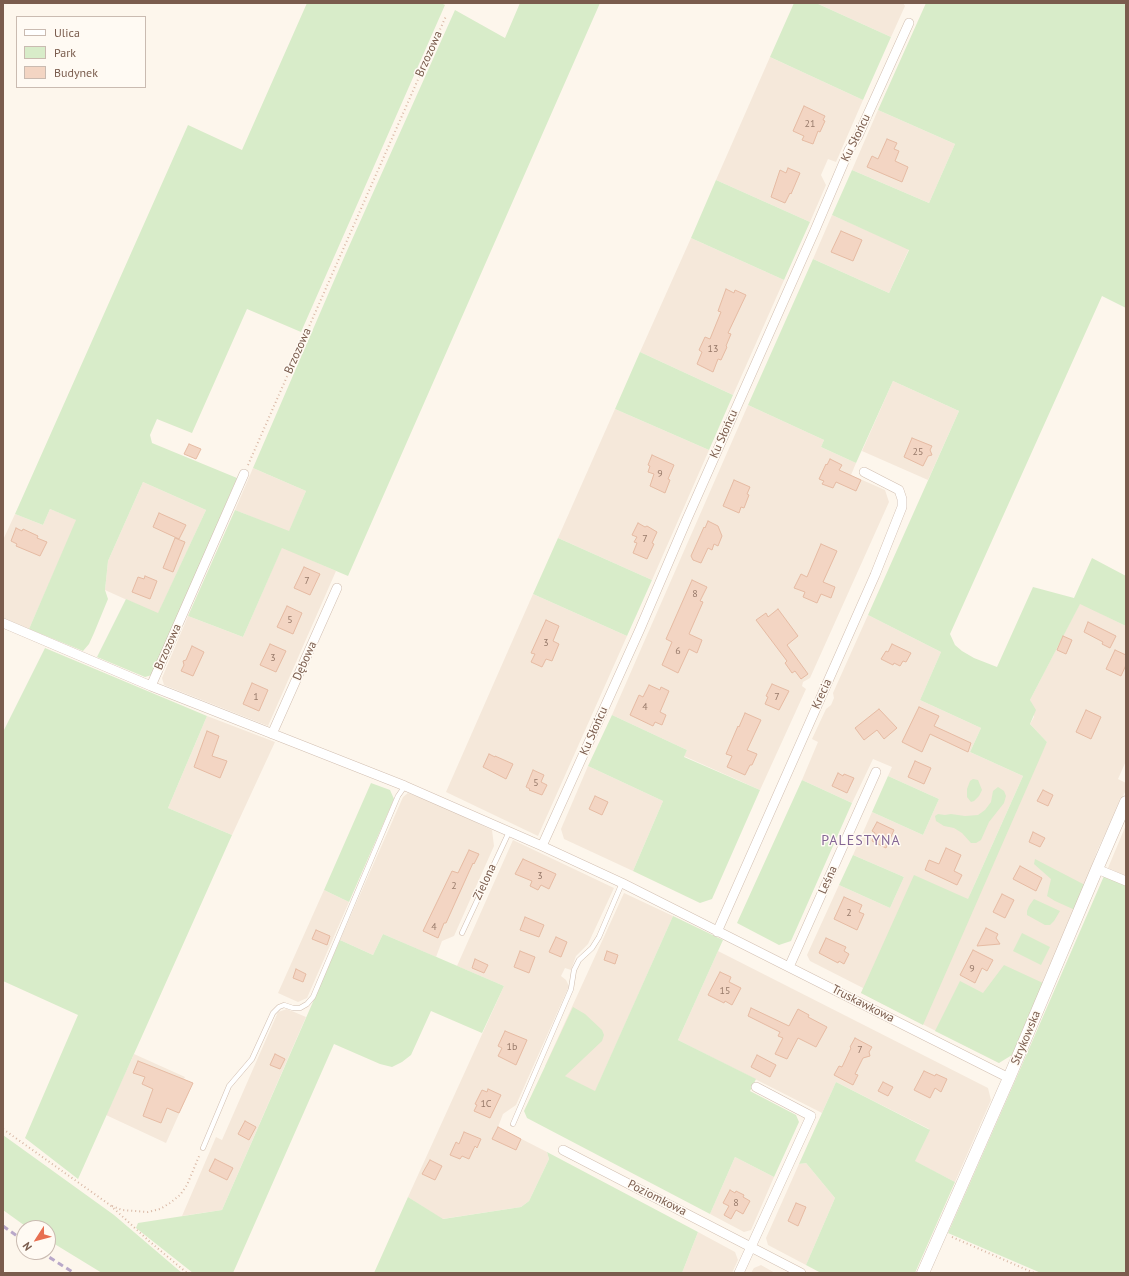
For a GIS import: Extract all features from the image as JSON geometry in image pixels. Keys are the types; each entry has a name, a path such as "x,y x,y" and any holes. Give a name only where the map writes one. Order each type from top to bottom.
{"street":[{"name":"Ku Słońcu","path":"542,846 640,629 849,150 858,136 909,23"},
{"name":"Krecia","path":"717,932 875,575 902,507 902,499 899,490 864,472"},
{"name":"Brzozowa","path":"151,686 244,474"},
{"name":"Dębowa","path":"272,734 337,588"},
{"name":"Truskawkowa","path":"3,623 151,686 405,786 542,846 622,883 1009,1078"},
{"name":"Leśna","path":"789,967 876,772"},
{"name":"Strykowska","path":"924,1273 1009,1078 1126,802"},
{"path":"1097,869 1126,881"},
{"path":"739,1273 811,1116 756,1087"},
{"name":"Poziomkowa","path":"563,1150 801,1273"}],"lane":[{"path":"203,1148 229,1086 252,1059 273,1013 279,1007 284,1005 293,1008 300,1008 307,1004 313,997 398,796 405,786"},
{"name":"Zielona","path":"462,933 509,832"},
{"path":"513,1124 572,989 572,977 576,965 579,960 592,948 599,937 622,883"}],"path":[{"name":"Brzozowa","path":"244,474 446,16"},
{"path":"3,1129 110,1205 187,1273"},
{"path":"110,1205 122,1210 148,1212 160,1209 170,1204 180,1195 187,1185 203,1148"},
{"path":"941,1233 1034,1273"}],"shaded area":[{"path":"816,3 903,3 905,6 891,37"},
{"path":"770,57 863,100 836,162 828,159 821,175 826,185 810,222 716,180"},
{"path":"878,110 955,144 929,203 852,170"},
{"path":"832,215 909,249 889,293 813,259"},
{"path":"691,238 784,280 733,395 640,352"},
{"path":"893,381 959,411 928,480 862,451"},
{"path":"748,405 824,440 821,447 856,463 851,475 885,490 889,502 810,678 803,682 802,686 806,689 760,790 684,756 687,750 612,715"},
{"path":"615,409 709,450 652,580 558,538"},
{"path":"253,468 306,491 289,532 235,510"},
{"path":"143,482 206,510 158,614 105,590 108,561"},
{"path":"50,509 77,520 29,629 3,618 3,540 15,514 43,525"},
{"path":"282,547 336,571 268,726 164,685 162,678 188,616 243,637"},
{"path":"533,594 627,636 538,836 446,792"},
{"path":"1080,603 1126,626 1126,761 1118,779 1126,783 1126,790 1097,851 1085,885 1043,983 999,1063 861,993 863,988 810,961 807,955 839,885 890,908 904,877 853,855 872,812 923,835 939,799 888,776 892,767 873,759 852,803 802,780 818,742 812,739 826,709 831,705 834,698 833,693 868,615 941,652 920,700 981,728 970,752 1023,776 968,899 1047,742 1030,724 1034,717 1030,700"},
{"path":"207,716 275,742 232,835 168,808"},
{"path":"588,766 663,801 633,871 564,839 561,829"},
{"path":"408,793 440,805 492,830 494,846 454,936 442,941 436,957 383,934 373,955 340,940 403,797"},
{"path":"1126,825 1126,876 1108,868"},
{"path":"513,840 614,888 588,944 576,956 571,970 565,968 561,976 566,980 569,986 516,1105 503,1114 498,1127 547,1152 549,1159 529,1201 521,1207 442,1219 408,1197 504,986 457,966"},
{"path":"324,890 349,902 307,998 298,1002 278,993"},
{"path":"624,893 673,916 595,1092 545,1066"},
{"path":"718,951 988,1088 991,1100 955,1182 914,1161 929,1129 836,1082 822,1113 678,1040"},
{"path":"287,1009 306,1017 222,1210 182,1216 216,1137 222,1140 278,1012"},
{"path":"134,1054 185,1077 184,1079 193,1083 166,1143 106,1115"},
{"path":"735,1157 774,1177 751,1230 744,1232 710,1214"},
{"path":"806,1163 835,1198 806,1265 768,1245 766,1238 799,1164"},
{"path":"698,1232 735,1252 738,1260 732,1273 682,1273"},
{"path":"761,1265 775,1273 751,1273 754,1268"}],"green space":[{"path":"307,3 441,3 445,5 301,332 247,309 192,433 157,419 150,435 152,443 237,478 152,675 145,677 97,657 126,599 158,613 206,510 143,482 108,561 105,590 108,599 89,644 83,651 29,629 76,520 50,509 43,525 15,514 188,125 242,150"},
{"path":"520,3 600,3 348,576 282,548 243,637 188,616 235,510 289,531 306,491 253,468 346,253 455,10 505,38"},
{"path":"794,3 816,3 891,37 863,100 770,57"},
{"path":"926,3 1126,3 1126,308 1102,296 950,634 955,645 962,651 974,658 997,667 1033,587 1074,598 1092,558 1126,576 1126,626 1080,604 1030,700 1036,710 1030,724 1047,742 923,1025 861,993 914,875 968,899 1023,776 970,752 981,728 920,700 941,652 868,615 959,411 893,381 856,463 821,447 824,440 748,405 813,259 889,293 909,250 832,215 852,170 929,203 955,144 878,110"},
{"path":"716,180 810,222 784,280 691,238"},
{"path":"640,352 733,395 709,450 615,409"},
{"path":"558,538 652,580 627,636 533,594"},
{"path":"45,648 207,716 168,808 232,835 78,1179 25,1138 78,1015 3,981 3,732"},
{"path":"612,715 687,750 684,757 760,790 712,899 700,903 633,871 663,801 588,766"},
{"path":"888,776 939,799 923,835 872,812"},
{"path":"973,779 978,780 982,790 979,796 971,802 967,797 967,789 970,781"},
{"path":"802,780 852,803 791,941 779,945 737,923"},
{"path":"371,783 390,790 394,799 349,902 324,890"},
{"path":"998,787 1004,791 1006,796 1004,803 989,822 981,840 976,843 971,843 962,833 954,828 944,826 936,821 935,816 938,814 965,816 978,815 985,810 991,802 993,791"},
{"path":"853,855 904,877 890,908 839,885"},
{"path":"1035,859 1085,885 1075,910 1047,896 1051,879 1034,864"},
{"path":"1104,876 1126,886 1126,1273 1041,1273 948,1233"},
{"path":"1034,899 1060,911 1050,925 1045,925 1027,915 1029,906"},
{"path":"673,916 723,940 678,1040 756,1079 750,1091 796,1115 799,1122 774,1177 735,1157 710,1214 527,1118 524,1111 573,1007 585,1014 602,1030 604,1035 602,1041 565,1076 595,1091"},
{"path":"1022,933 1050,947 1041,965 1013,951"},
{"path":"383,934 504,986 482,1033 431,1011 411,1055 392,1067 380,1064 334,1044 233,1273 193,1273 136,1228 138,1223 222,1210 340,940 373,955"},
{"path":"1004,965 1043,983 1012,1055 999,1063 935,1031 960,981 983,993"},
{"path":"836,1082 930,1130 915,1161 955,1182 915,1273 821,1273 806,1265 835,1198 806,1163 799,1164"},
{"path":"3,1135 114,1215 182,1273 102,1273 56,1245 56,1220 17,1220 3,1210"},
{"path":"547,1152 698,1232 682,1273 374,1273 408,1197 443,1219 521,1207 529,1201 549,1159"}],"building":[{"path":"804,106 825,116 823,120 825,121 820,132 818,131 813,144 802,140 804,136 793,131"},
{"path":"887,139 897,143 894,149 899,151 895,161 908,167 902,182 867,167 872,156 878,159"},
{"path":"788,168 800,173 791,194 790,193 785,203 771,197 780,170 786,173"},
{"path":"841,231 862,240 853,261 831,252"},
{"path":"726,289 734,293 735,290 746,295 728,333 731,334 726,346 727,347 721,360 718,359 713,372 697,364 702,352 699,350 705,337 710,339 721,312 718,311"},
{"path":"912,438 932,446 930,450 932,455 928,456 923,466 904,457"},
{"path":"189,444 201,449 196,459 184,454"},
{"path":"652,455 674,465 668,479 670,480 665,493 650,486 654,474 648,472 650,466 648,465"},
{"path":"830,459 842,465 839,470 861,480 856,491 836,482 833,488 822,484 824,481 819,479"},
{"path":"734,480 750,487 747,494 749,495 744,508 741,507 739,513 723,506"},
{"path":"159,513 186,525 179,539 153,527"},
{"path":"708,521 718,526 722,536 718,546 714,544 712,550 708,548 701,563 693,560 691,556"},
{"path":"638,523 657,532 652,543 654,544 647,559 633,553 637,543 634,542 637,537 632,535"},
{"path":"16,528 22,531 23,529 38,536 37,538 47,542 40,556 16,546 17,544 11,541"},
{"path":"175,538 185,542 173,572 163,568"},
{"path":"821,544 837,551 823,582 835,587 831,598 821,594 817,603 803,597 805,592 794,588 801,574 807,577"},
{"path":"304,567 320,574 310,595 294,588"},
{"path":"145,576 157,581 150,599 132,592 138,577 144,579"},
{"path":"692,580 707,587 700,601 703,602 689,634 702,640 697,653 689,649 678,673 662,665 672,642 666,639"},
{"path":"287,606 302,613 293,634 277,627"},
{"path":"778,609 798,636 787,645 808,674 801,679 795,671 792,673 785,663 787,661 756,620 766,613 768,617"},
{"path":"546,620 559,626 553,641 559,644 552,661 546,659 542,667 531,662 535,654 531,653"},
{"path":"1088,622 1116,636 1110,648 1102,644 1103,642 1084,632"},
{"path":"1063,636 1072,640 1066,654 1057,650"},
{"path":"270,644 286,651 276,672 260,665"},
{"path":"892,644 911,653 906,662 903,661 900,666 894,663 893,665 881,659 886,651 888,652"},
{"path":"192,646 204,652 193,676 181,671 184,665 183,661 186,660"},
{"path":"1115,650 1126,655 1126,665 1121,676 1106,669"},
{"path":"252,683 268,690 259,711 243,704"},
{"path":"772,684 789,691 779,710 765,704 768,697 766,696"},
{"path":"649,685 660,690 661,687 669,691 660,712 666,715 662,725 655,722 653,726 630,715 639,695 643,697"},
{"path":"919,707 939,716 934,726 971,743 968,752 930,734 922,752 902,742"},
{"path":"879,709 897,728 884,739 877,730 864,740 855,728"},
{"path":"1086,710 1101,717 1091,739 1076,732"},
{"path":"745,713 761,720 747,750 757,754 745,775 727,767 732,756 726,754"},
{"path":"207,731 219,736 212,756 227,761 220,778 194,767"},
{"path":"489,754 513,764 506,779 483,767"},
{"path":"915,761 931,768 924,784 908,777"},
{"path":"533,770 544,775 541,782 547,785 542,795 529,790 530,789 526,787"},
{"path":"838,773 843,776 844,774 854,778 847,793 832,786"},
{"path":"1043,790 1053,795 1048,806 1037,801"},
{"path":"595,796 608,802 602,815 589,809"},
{"path":"877,822 894,830 886,848 872,841 875,833 872,831"},
{"path":"1033,832 1045,838 1040,847 1029,842"},
{"path":"946,848 961,855 954,871 962,875 957,885 925,870 929,860 939,864"},
{"path":"469,850 479,854 474,864 473,863 438,938 423,931 452,871 458,873"},
{"path":"523,859 556,874 549,889 541,885 538,890 530,886 532,881 515,874"},
{"path":"1020,866 1042,878 1036,891 1013,879"},
{"path":"1002,894 1014,900 1005,918 993,912"},
{"path":"844,897 862,905 859,912 864,914 857,930 834,919"},
{"path":"525,917 544,925 539,937 520,930"},
{"path":"986,928 998,934 996,938 1000,944 977,946"},
{"path":"316,930 330,936 327,945 312,939"},
{"path":"556,937 567,942 561,957 549,952"},
{"path":"826,938 846,947 844,951 849,954 844,964 839,961 838,963 819,953"},
{"path":"973,950 993,960 987,971 982,968 975,983 960,975"},
{"path":"520,951 535,957 529,973 514,967"},
{"path":"607,951 618,955 615,964 604,960"},
{"path":"475,959 488,965 484,973 472,968"},
{"path":"296,969 306,974 303,982 293,978"},
{"path":"720,972 731,977 729,982 741,988 732,1005 725,1001 724,1003 708,995"},
{"path":"751,1008 789,1026 798,1009 809,1015 808,1017 827,1027 816,1047 798,1038 787,1059 775,1054 783,1038 778,1036 780,1032 748,1016"},
{"path":"505,1031 527,1040 516,1065 498,1056 502,1048 498,1046"},
{"path":"855,1038 872,1047 869,1052 870,1056 863,1058 855,1074 858,1075 853,1085 834,1075 839,1066 842,1067"},
{"path":"275,1054 285,1059 280,1069 270,1065"},
{"path":"757,1055 776,1065 770,1077 751,1067"},
{"path":"138,1061 193,1083 179,1113 167,1108 161,1123 143,1116 153,1089 142,1084 145,1077 133,1073"},
{"path":"924,1071 947,1079 941,1092 935,1088 930,1098 914,1090"},
{"path":"883,1082 893,1087 888,1096 878,1091"},
{"path":"488,1089 501,1095 490,1118 474,1111 477,1105 475,1104 482,1090 487,1092"},
{"path":"245,1121 256,1127 249,1140 238,1134"},
{"path":"498,1127 521,1139 516,1150 492,1139"},
{"path":"464,1132 481,1139 477,1148 475,1146 469,1159 462,1156 460,1159 450,1155 456,1142 459,1144"},
{"path":"215,1159 233,1168 227,1180 209,1171"},
{"path":"430,1160 442,1166 435,1180 422,1174"},
{"path":"730,1190 744,1195 743,1197 750,1201 743,1214 736,1210 731,1219 724,1215 729,1206 723,1203"},
{"path":"796,1203 806,1207 798,1226 788,1221"}],"railway":[{"path":"3,1226 16,1235"},
{"path":"54,1260 74,1273"}],"district":[{"name":"PALESTYNA","path":"861,841"}]}
